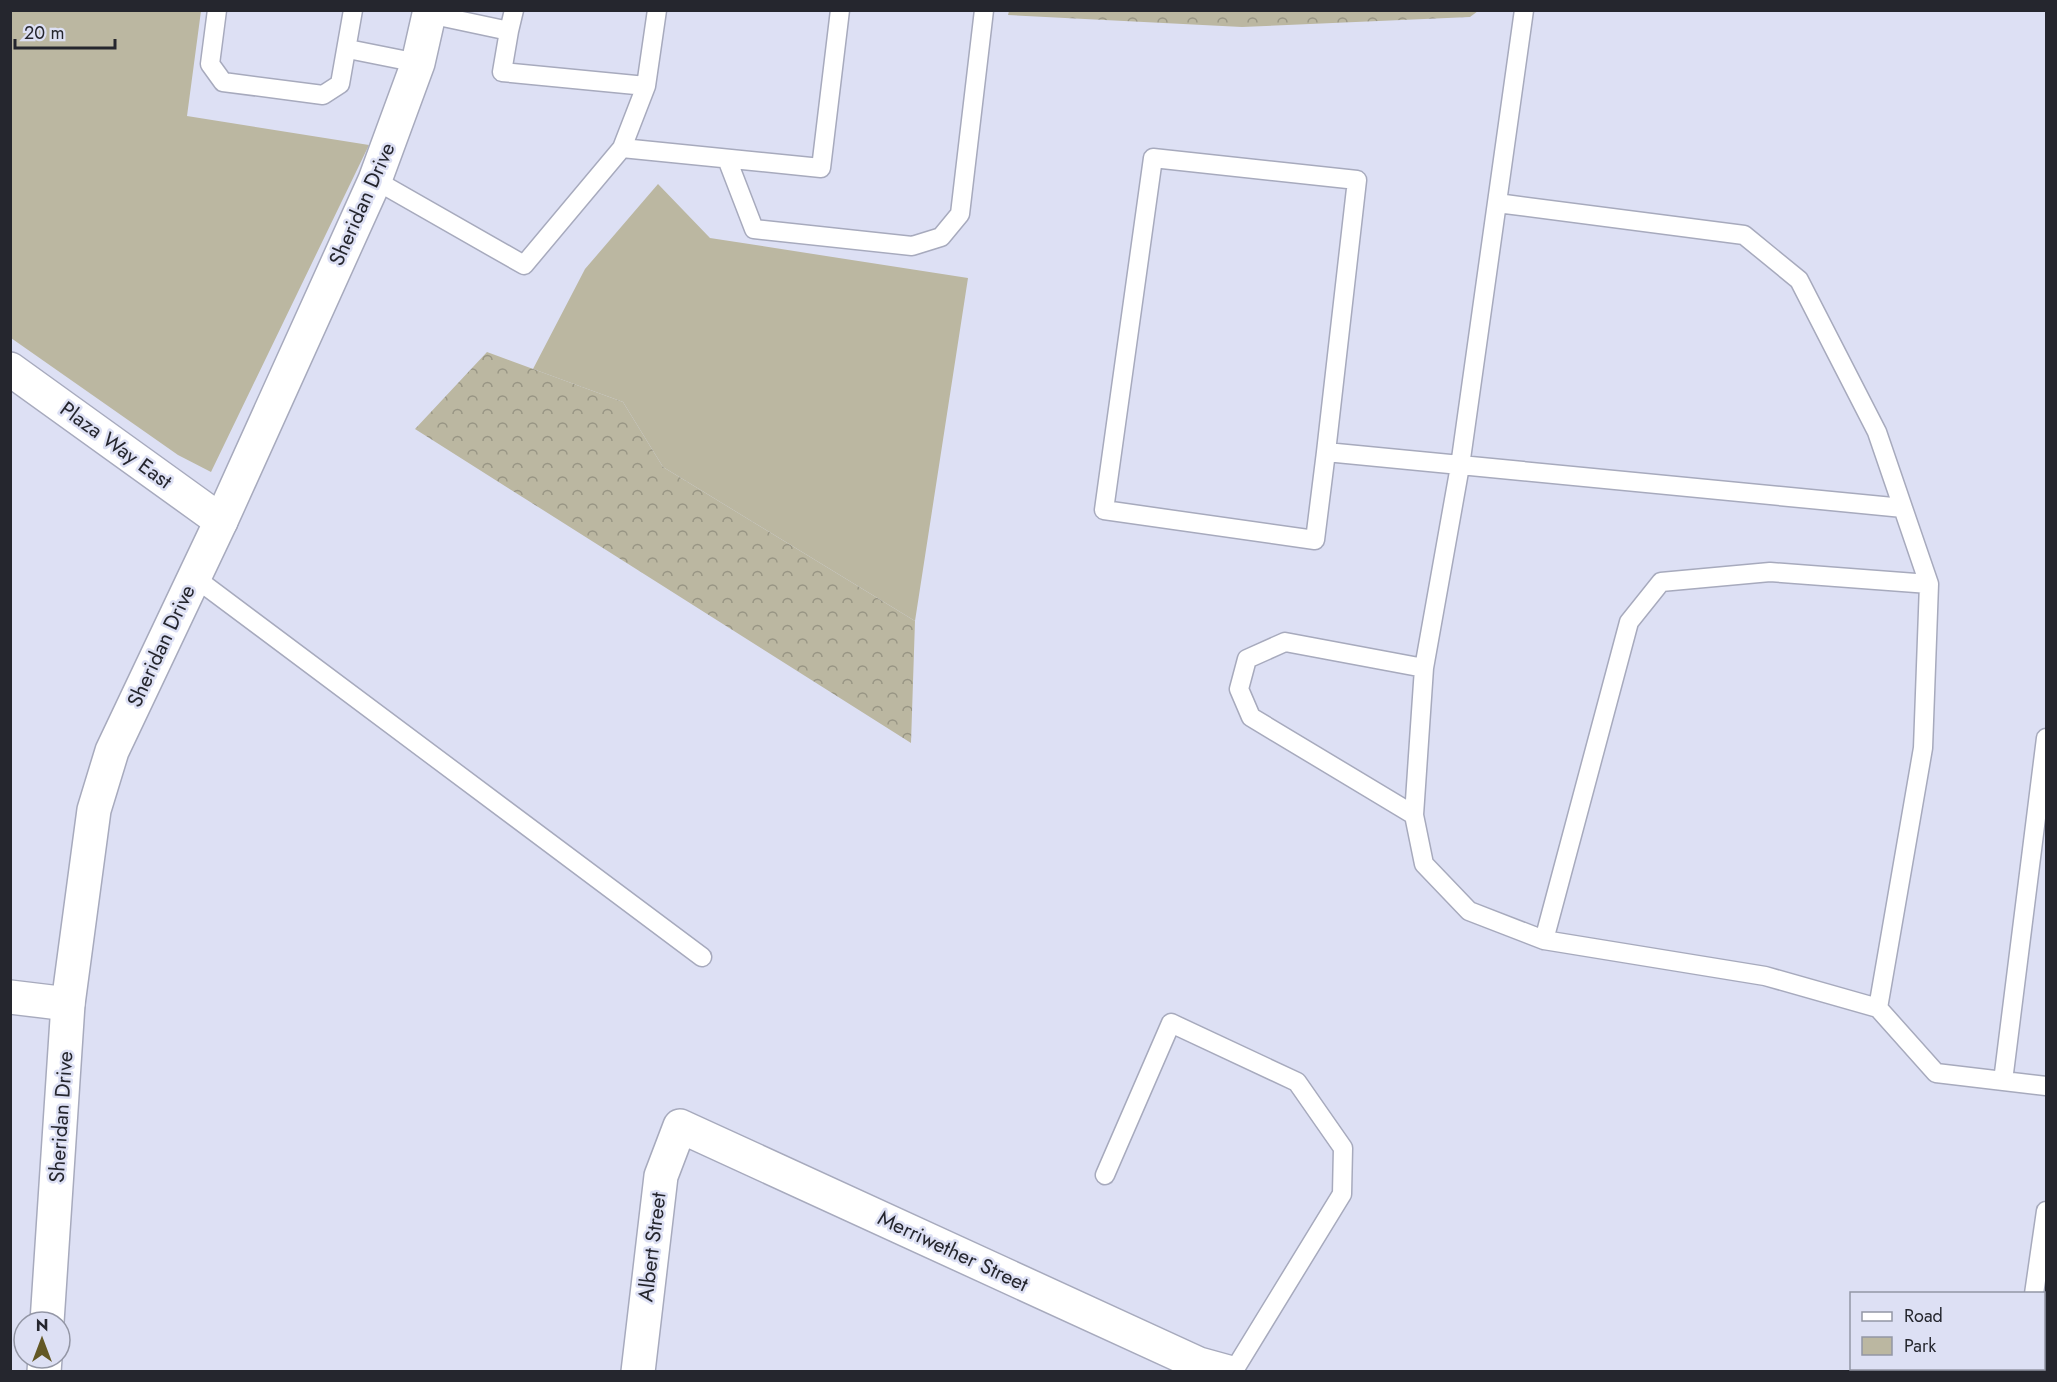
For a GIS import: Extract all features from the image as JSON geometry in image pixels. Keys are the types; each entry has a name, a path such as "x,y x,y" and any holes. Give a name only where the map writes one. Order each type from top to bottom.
{"street":[{"name":"Sheridan Drive","path":"48,1310 68,1004 97,800 112,751 221,521 375,180 418,63 430,12"},
{"name":"Plaza Way East","path":"10,369 221,521"},
{"path":"10,997 68,1004"},
{"name":"Merriwether Street","path":"680,1126 1208,1369"},
{"name":"Albert Street","path":"638,1371 661,1176 680,1126"}],"lane":[{"path":"217,10 210,64 223,82 323,95 340,84 348,49 353,10"},
{"path":"514,10 502,72 646,86"},
{"path":"375,180 524,265 622,148 646,86 657,10"},
{"path":"622,148 821,168 840,10"},
{"path":"727,159 754,229 912,246 941,237 960,213 984,10"},
{"path":"1524,10 1460,466 1424,668 1413,815 1424,864 1469,911 1544,940 1765,976 1878,1008 1936,1073 2046,1086"},
{"path":"430,12 509,31"},
{"path":"348,49 418,63"},
{"path":"1153,158 1357,180 1326,452 1315,540 1104,510 1153,158"},
{"path":"1497,203 1743,235 1799,280 1877,432 1929,584 1923,748 1878,1008"},
{"path":"1326,452 1903,508"},
{"path":"1544,940 1629,622 1661,582 1770,572 1929,584"},
{"path":"194,577 702,957"},
{"path":"1413,815 1251,717 1239,689 1247,659 1285,642 1424,668"},
{"path":"2003,1081 2046,738"},
{"path":"1105,1175 1170,1023 1297,1082 1343,1148 1342,1194 1233,1371"},
{"path":"2034,1292 2046,1222"}],"green space":[{"path":"11,10 201,11 187,116 369,145 211,472 178,455 11,338"},
{"path":"1009,10 1478,11 1470,17 1242,27 1008,15"},
{"path":"658,184 710,238 968,278 915,621 663,467 623,402 533,369 585,269"},
{"path":"487,352 623,402 663,467 915,621 911,743 415,429"}]}
